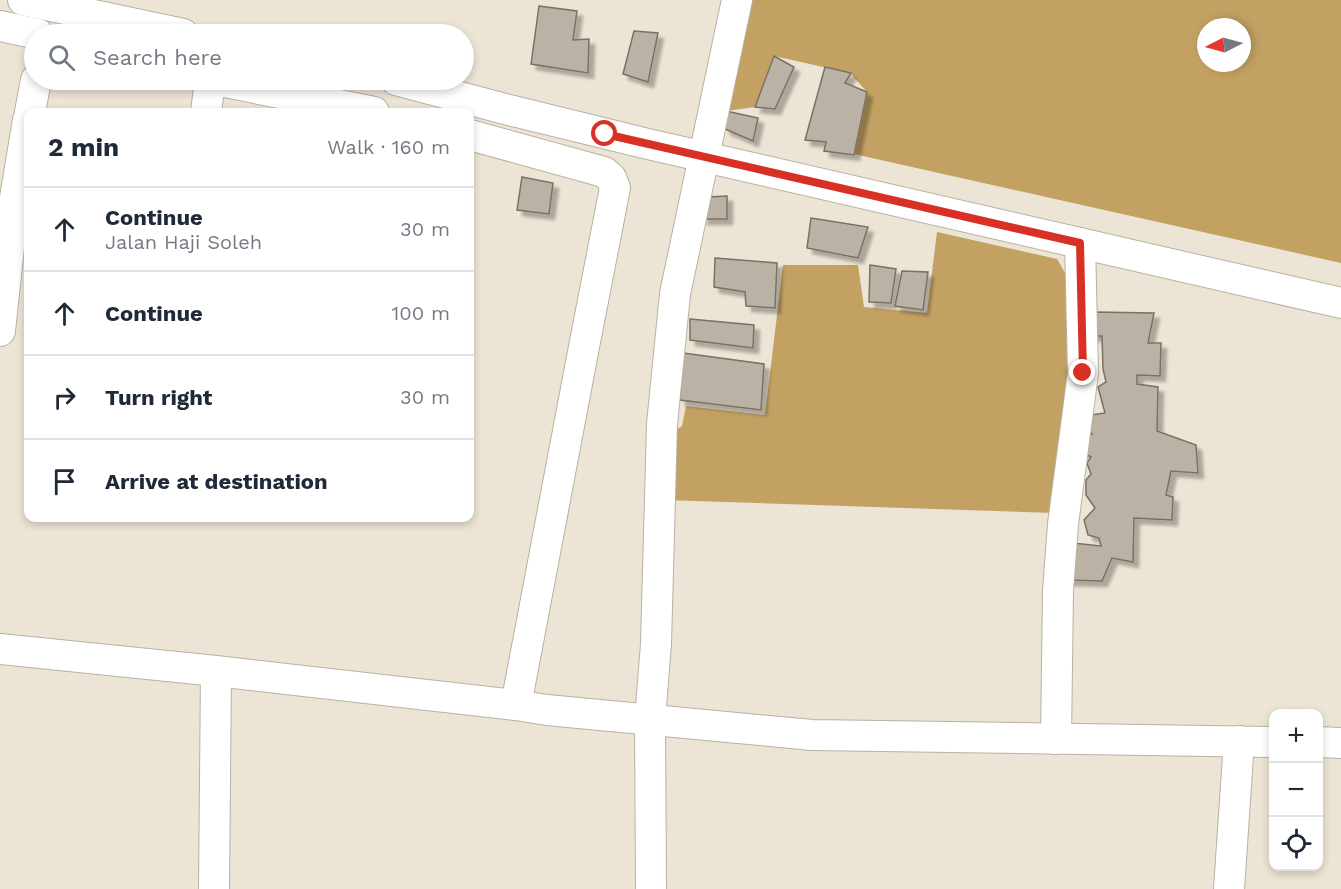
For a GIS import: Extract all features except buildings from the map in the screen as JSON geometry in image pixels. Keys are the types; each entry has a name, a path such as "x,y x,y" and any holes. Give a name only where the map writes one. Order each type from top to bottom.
{"street":[{"path":"651,889 650,719 656,644 663,412 675,294 737,0"},
{"path":"38,14 110,24"},
{"path":"0,26 24,31"},
{"path":"31,108 34,90"},
{"path":"206,108 209,90"},
{"path":"319,90 505,109 1341,303"},
{"path":"474,136 604,172 611,178 615,188 516,705"},
{"path":"0,331 20,212 24,166"},
{"path":"1056,739 1058,591 1063,524 1083,373 1080,243"},
{"path":"0,649 216,670 547,710 812,735 1269,742"},
{"path":"214,889 216,670"},
{"path":"1229,889 1239,741"},
{"path":"1323,742 1341,743"}],"shaded area":[{"path":"749,0 1341,0 1341,263 854,154 867,92 850,73 774,56 755,107 726,111"},
{"path":"937,232 1057,259 1079,297 1055,513 665,500 671,433 682,426 686,406 765,415 783,265 858,265 864,307 927,313"}],"route":[{"path":"605,134 1080,243 1083,373"}]}
